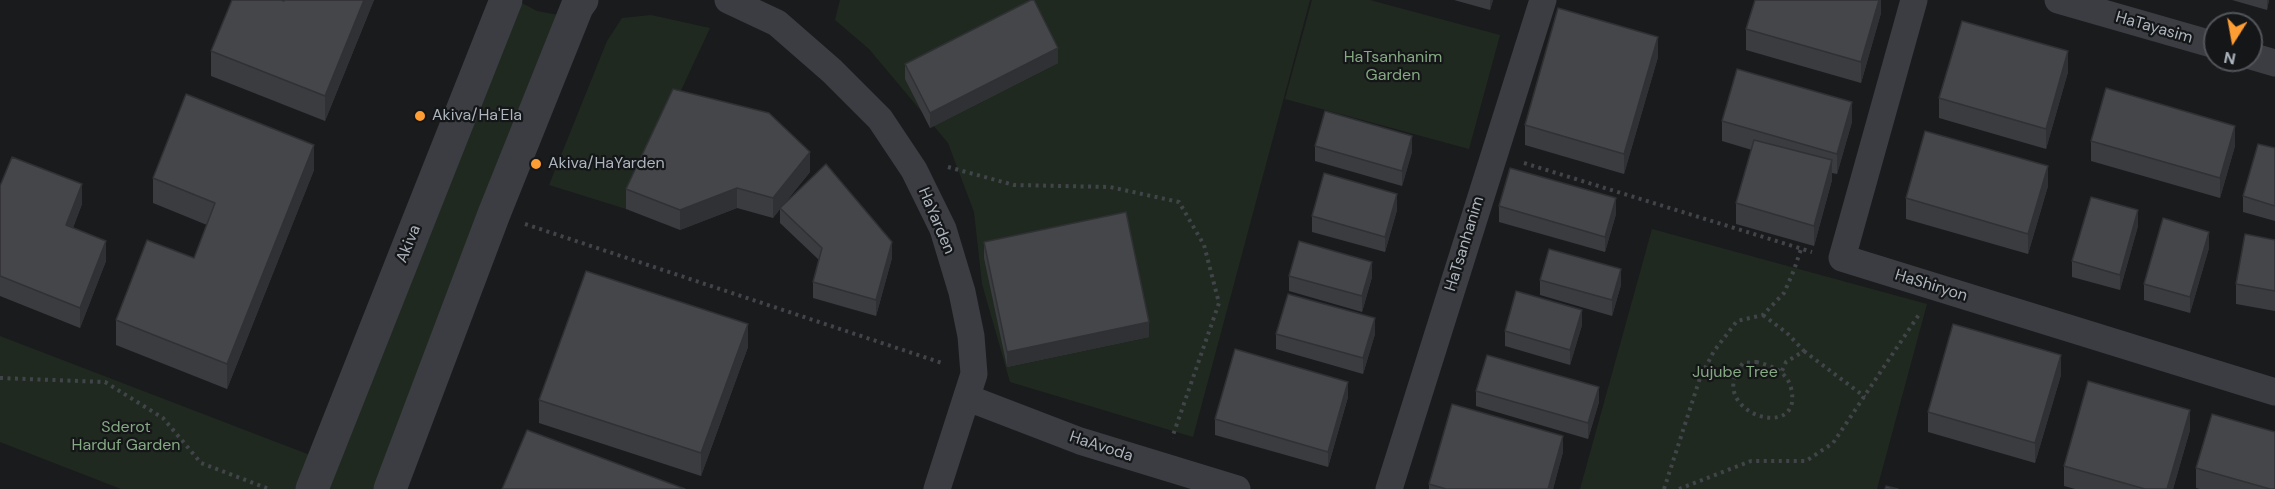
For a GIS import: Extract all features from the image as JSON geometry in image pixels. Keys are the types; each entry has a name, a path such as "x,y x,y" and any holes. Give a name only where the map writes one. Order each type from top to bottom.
{"street":[{"name":"Akiva","path":"312,489 506,0"},
{"path":"390,489 494,214 582,0"},
{"name":"HaYarden","path":"728,0 750,7 777,23 832,71 880,119 914,170 944,229 962,292 971,336 971,386 937,489"},
{"name":"HaTsanhanim","path":"1389,489 1543,0"},
{"path":"1842,258 1914,0"},
{"name":"HaTayasim","path":"2058,0 2203,42"},
{"name":"HaShiryon","path":"1842,258 2275,392"},
{"name":"HaAvoda","path":"971,386 1080,441 1237,489"}],"path":[{"path":"1493,154 1800,249 1842,258"},
{"path":"940,165 1014,185 1110,187 1179,202 1204,245 1219,303 1162,466"},
{"path":"494,214 971,386"},
{"path":"1664,489 1700,378 1714,351 1737,321 1763,315 1784,293 1800,249"},
{"path":"1679,489 1751,461 1806,461 1833,443 1936,288"},
{"path":"1763,315 1787,333 1804,351 1865,397"},
{"path":"1781,373 1786,362 1804,351"},
{"path":"1756,362 1770,365 1781,373 1790,384 1792,396 1790,410 1781,417 1764,418 1748,413 1736,398 1735,372 1743,363 1756,362"},
{"path":"0,378 105,382 163,418 201,463 269,489"}],"green space":[{"path":"516,0 537,11 564,16 374,489 325,489"},
{"path":"840,0 1310,0 1193,437 1010,382 982,284 974,212 948,143 869,49 835,20"},
{"name":"HaTsanhanim Garden","path":"1312,0 1370,0 1500,35 1469,149 1285,99"},
{"path":"651,15 710,28 626,209 549,185 607,41 622,18"},
{"name":"Jujube Tree","path":"1652,229 1927,304 1877,489 1580,489"},
{"name":"Sderot Harduf Garden","path":"0,336 323,460 311,489 121,489 0,442"}],"building":[{"path":"232,0 364,0 325,96 211,51"},
{"path":"1034,0 1058,48 930,113 905,64"},
{"path":"1755,0 1879,0 1861,62 1746,29"},
{"path":"1558,8 1658,37 1624,154 1525,125"},
{"path":"1962,21 2068,51 2046,129 1939,98"},
{"path":"1737,69 1852,102 1837,154 1722,121"},
{"path":"2106,88 2235,126 2220,178 2091,141"},
{"path":"673,89 769,113 810,152 773,198 737,188 680,210 626,189"},
{"path":"186,94 314,145 227,364 116,320 147,240 194,258 215,203 153,178"},
{"path":"1325,111 1412,136 1402,171 1315,146"},
{"path":"1925,131 2048,166 2028,234 1906,198"},
{"path":"1754,140 1832,160 1814,226 1736,203"},
{"path":"2258,144 2275,148 2275,206 2243,196"},
{"path":"12,157 82,184 66,225 106,241 80,308 0,276 0,186"},
{"path":"826,164 892,242 876,300 813,282 822,248 780,208"},
{"path":"1510,168 1616,198 1605,237 1499,206"},
{"path":"1324,173 1397,194 1385,237 1312,216"},
{"path":"2091,197 2138,210 2120,275 2072,261"},
{"path":"1126,212 1149,322 1007,352 984,242"},
{"path":"2163,218 2209,232 2190,297 2144,284"},
{"path":"2245,234 2275,240 2275,291 2236,284"},
{"path":"1299,241 1372,262 1362,296 1289,276"},
{"path":"1549,249 1621,269 1612,300 1540,280"},
{"path":"586,271 748,324 701,453 539,400"},
{"path":"1516,291 1582,310 1570,350 1505,331"},
{"path":"1288,294 1375,318 1363,358 1276,334"},
{"path":"1953,324 2061,355 2035,443 1928,412"},
{"path":"1235,349 1348,382 1328,452 1215,419"},
{"path":"1487,355 1599,387 1588,423 1476,391"},
{"path":"2088,381 2190,410 2167,489 2145,489 2064,466"},
{"path":"1452,404 1563,436 1548,489 1446,489 1429,484"},
{"path":"2212,414 2275,432 2275,489 2196,468"},
{"path":"527,430 685,489 502,489"}],"place":[{"name":"Akiva/Ha'Ela","path":"420,116"},
{"name":"Akiva/HaYarden","path":"536,164"}]}
